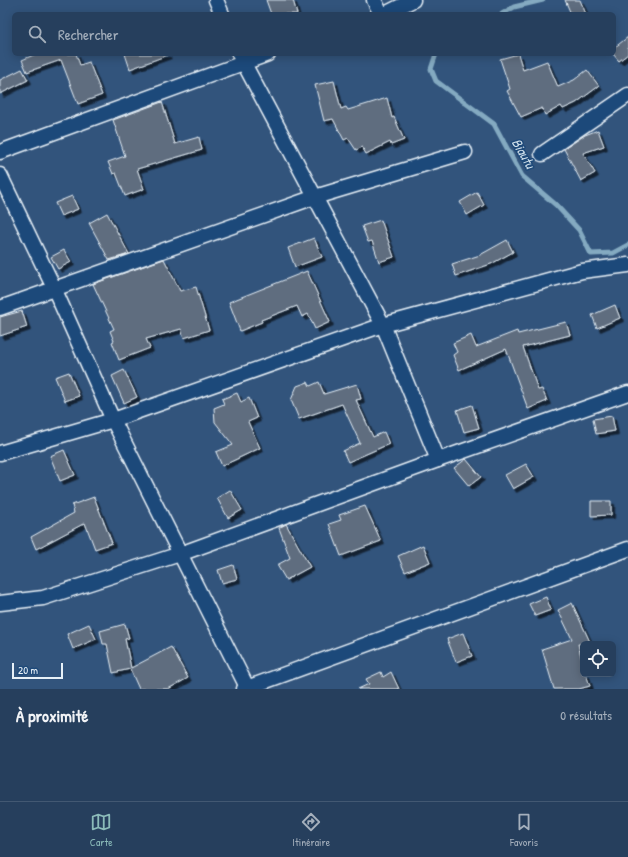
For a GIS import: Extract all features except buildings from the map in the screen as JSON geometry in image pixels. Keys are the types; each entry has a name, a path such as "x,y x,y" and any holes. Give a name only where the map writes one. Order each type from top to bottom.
{"street":[{"path":"216,0 221,12"},
{"path":"374,0 380,12"},
{"path":"389,12 413,0"},
{"path":"0,152 241,58 254,56"},
{"path":"241,58 383,326 438,460"},
{"path":"542,154 628,96"},
{"path":"0,308 315,197 465,152"},
{"path":"0,175 54,288 113,420 247,689 628,549"},
{"path":"0,453 113,420 383,326 582,271 628,265"},
{"path":"0,603 43,598 180,554 438,460 628,393"}],"waterway":[{"name":"Biautu","path":"505,12 514,7 543,0"},
{"name":"Biautu","path":"435,56 431,69 436,81 494,124 522,176 556,205 579,230 591,254 613,253 628,245"}]}
